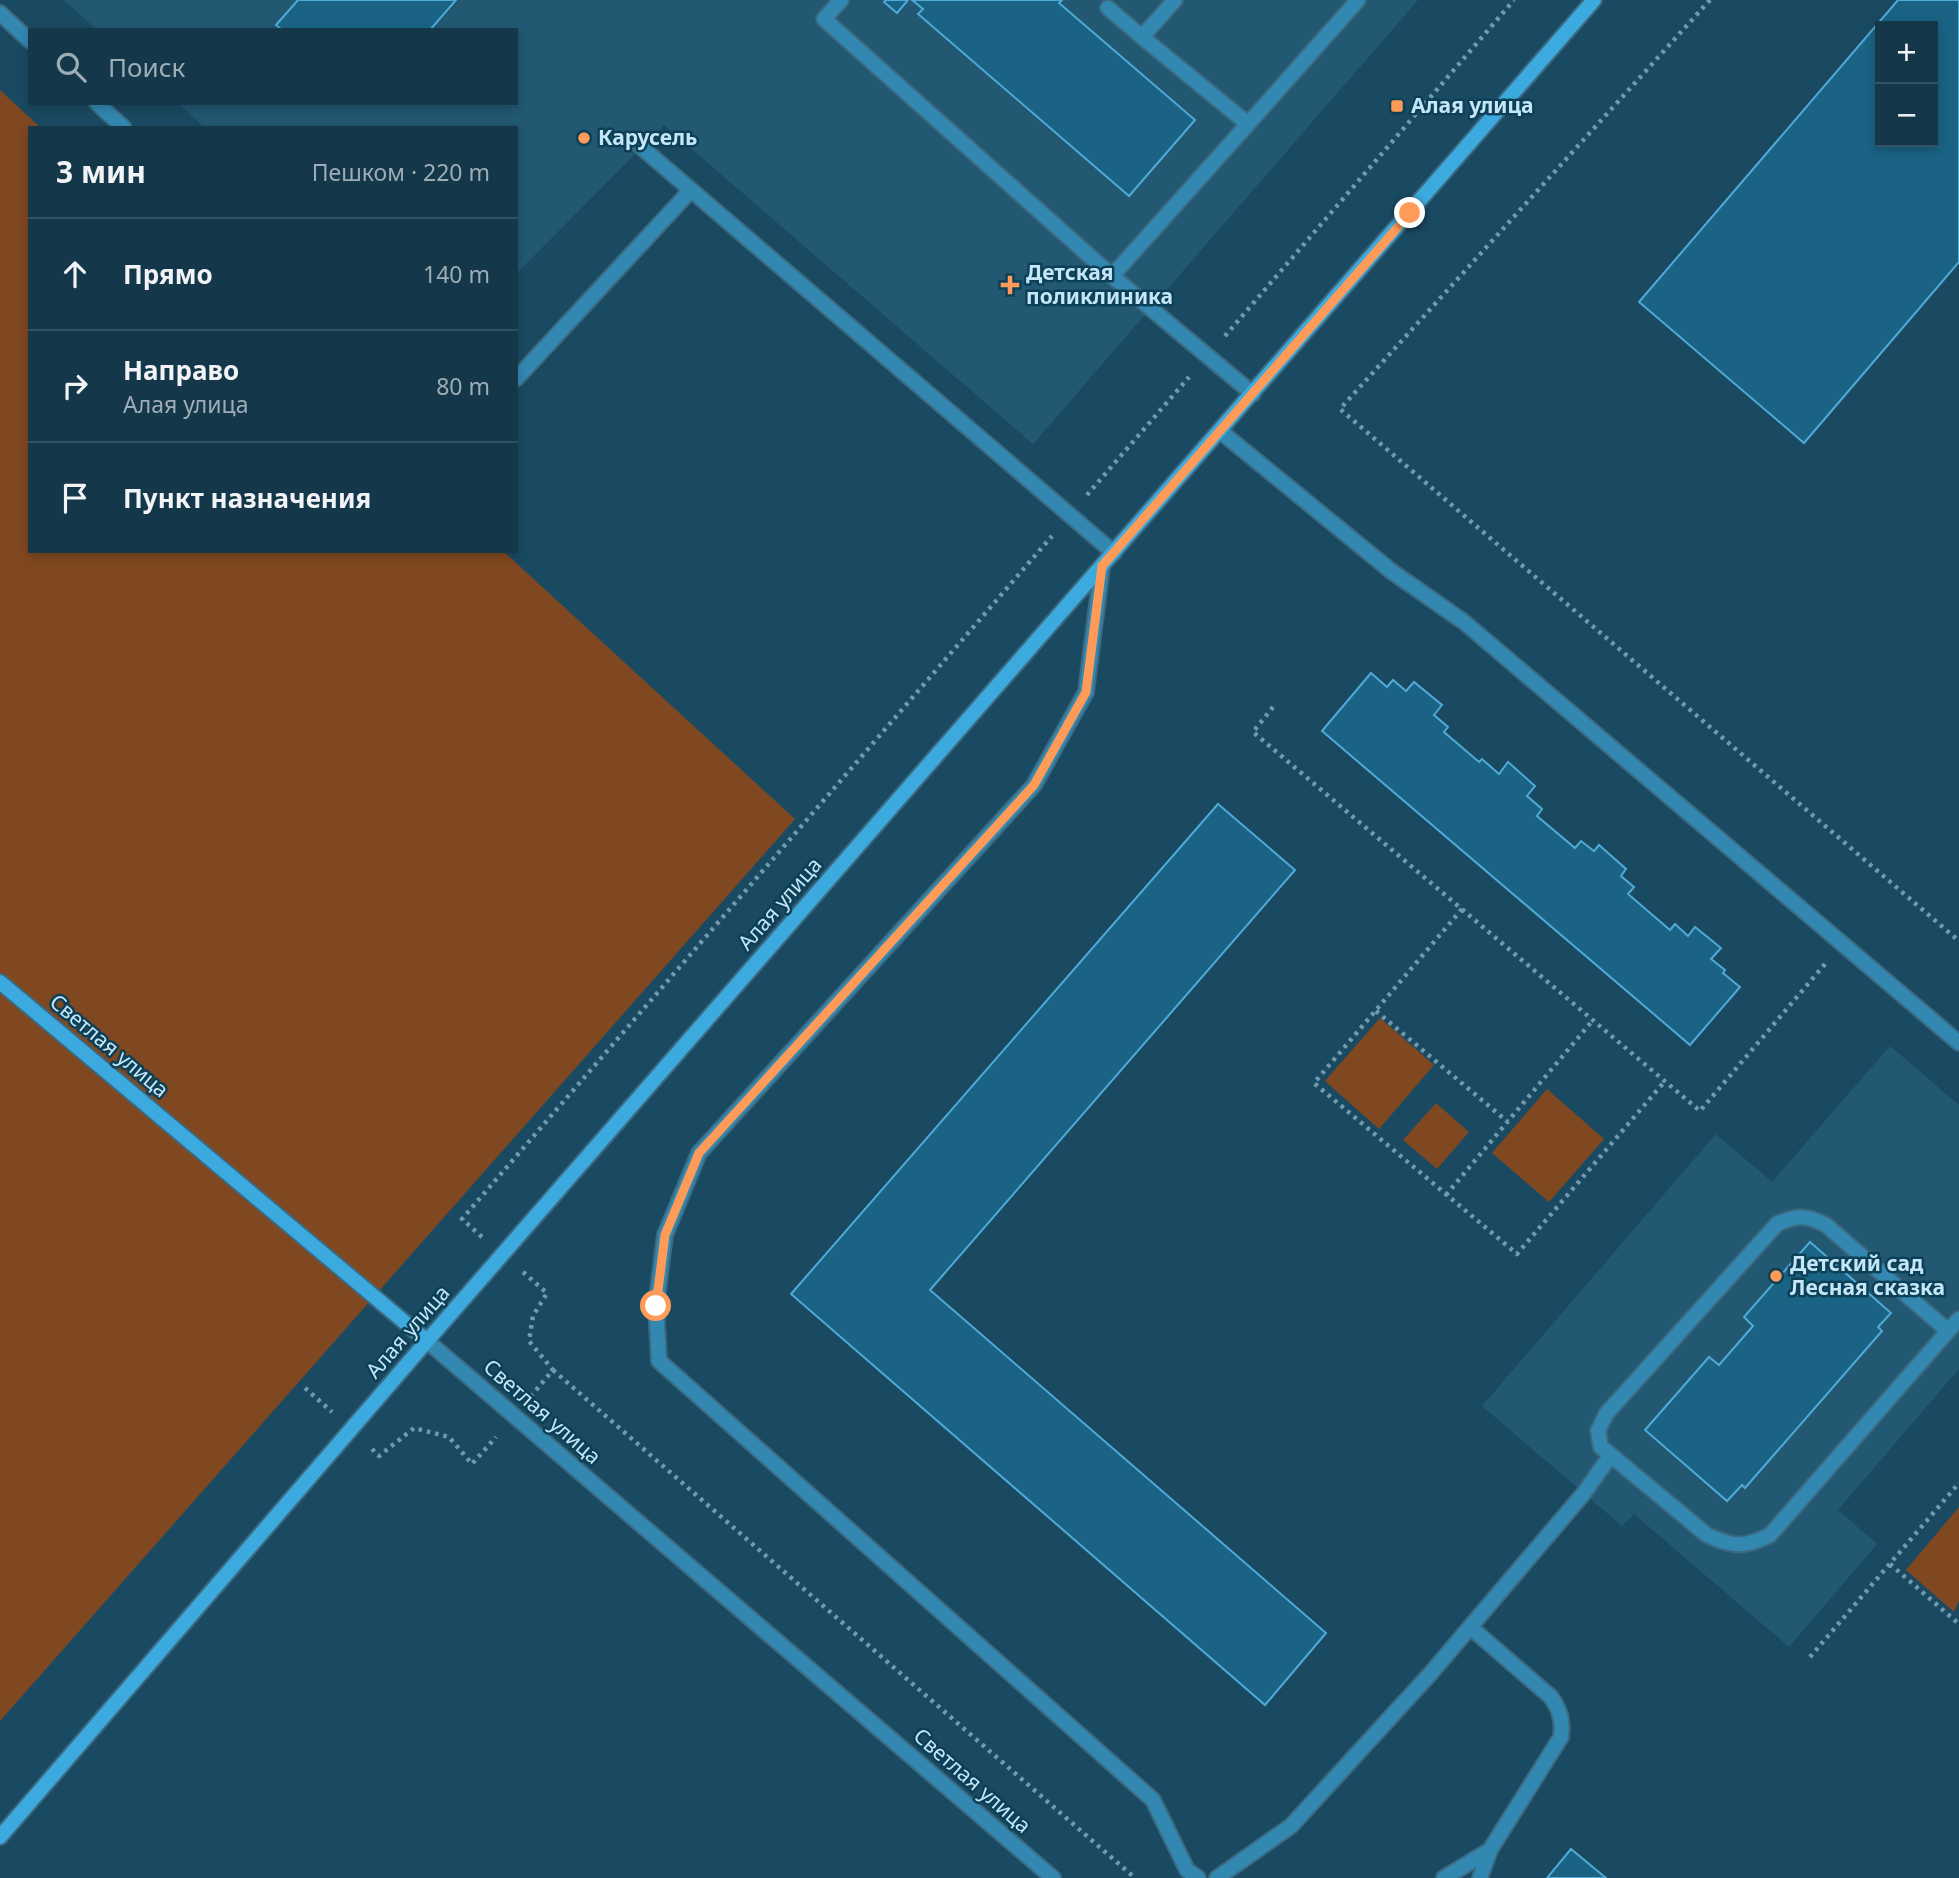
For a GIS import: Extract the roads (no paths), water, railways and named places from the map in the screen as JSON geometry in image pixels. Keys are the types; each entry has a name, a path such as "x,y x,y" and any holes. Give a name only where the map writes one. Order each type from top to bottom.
{"main road":[{"name":"Алая улица","path":"0,1837 427,1341 1594,0"},
{"name":"Светлая улица","path":"0,982 427,1341"}],"street":[{"path":"841,0 824,19 1112,276 1253,394"},
{"path":"1142,37 1175,0"},
{"path":"1112,276 1358,0"},
{"path":"1108,8 1248,124"},
{"path":"0,13 28,39"},
{"path":"99,105 122,126"},
{"path":"641,147 1114,553"},
{"path":"518,377 691,190"},
{"path":"1220,431 1391,571 1464,622 1959,1043"},
{"path":"1102,566 1086,692 1034,785 699,1153 665,1235 656,1306 659,1361 1153,1800 1187,1870 1198,1878"},
{"path":"1948,1332 1826,1225 1811,1217 1794,1217 1777,1224 1606,1415 1598,1430 1601,1447 1707,1535 1727,1544 1752,1544 1770,1535 1948,1332 1959,1319"},
{"name":"Светлая улица","path":"427,1341 1053,1878"},
{"path":"1217,1878 1291,1826 1431,1673 1584,1493 1610,1455"},
{"path":"1469,1627 1551,1697 1559,1709 1562,1723 1561,1737 1490,1850 1480,1878"},
{"path":"1444,1878 1490,1850"}],"place":[{"name":"Алая улица","path":"1397,106"},
{"name":"Карусель","path":"584,138"},
{"name":"Детская поликлиника","path":"1010,285"},
{"name":"Детский сад Лесная сказка","path":"1776,1276"}]}
